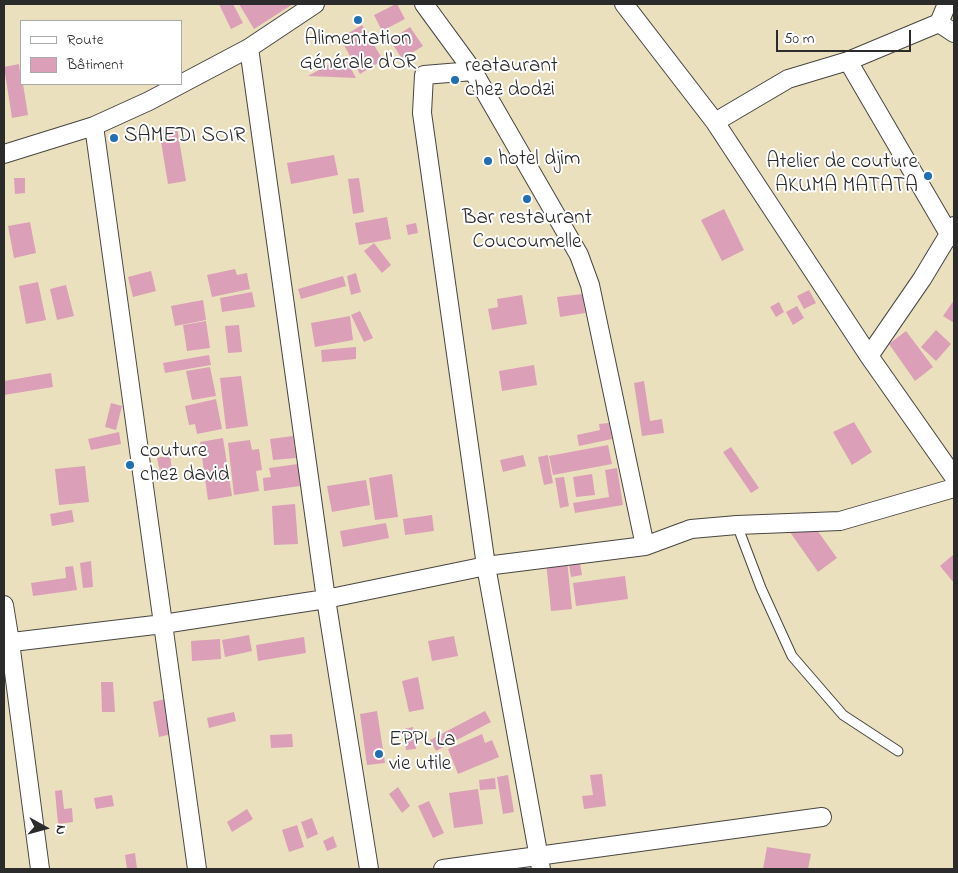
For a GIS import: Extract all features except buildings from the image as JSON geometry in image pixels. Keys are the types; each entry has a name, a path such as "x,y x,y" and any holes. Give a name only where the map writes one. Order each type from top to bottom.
{"street":[{"path":"182,83 248,48 315,4"},
{"path":"424,4 473,71 579,255 590,285 645,546"},
{"path":"624,4 715,122 868,356 954,477"},
{"path":"715,122 788,79 848,61 939,22 947,4"},
{"path":"939,22 954,32"},
{"path":"248,48 326,599 369,869"},
{"path":"848,61 953,233 868,356"},
{"path":"473,71 424,74 422,113 486,566 540,863"},
{"path":"4,154 94,126 179,85"},
{"path":"94,126 197,869"},
{"path":"7,643 163,624 326,599 486,566 645,546 691,529 737,525 840,521 954,488"},
{"path":"4,606 7,643 40,869"},
{"path":"443,869 540,863 822,817"}],"lane":[{"path":"737,525 761,588 792,656 843,715 898,751"}],"place":[{"name":"Alimentation Générale d'OR","path":"358,20"},
{"name":"reataurant chez dodzi","path":"455,80"},
{"name":"SAMEDI SOIR","path":"114,138"},
{"name":"hotel djim","path":"488,161"},
{"name":"Atelier de couture AKUMA MATATA","path":"928,176"},
{"name":"Bar restaurant Coucoumelle","path":"527,199"},
{"name":"couture chez david","path":"130,465"},
{"name":"EPPL La vie utile","path":"379,754"}]}
